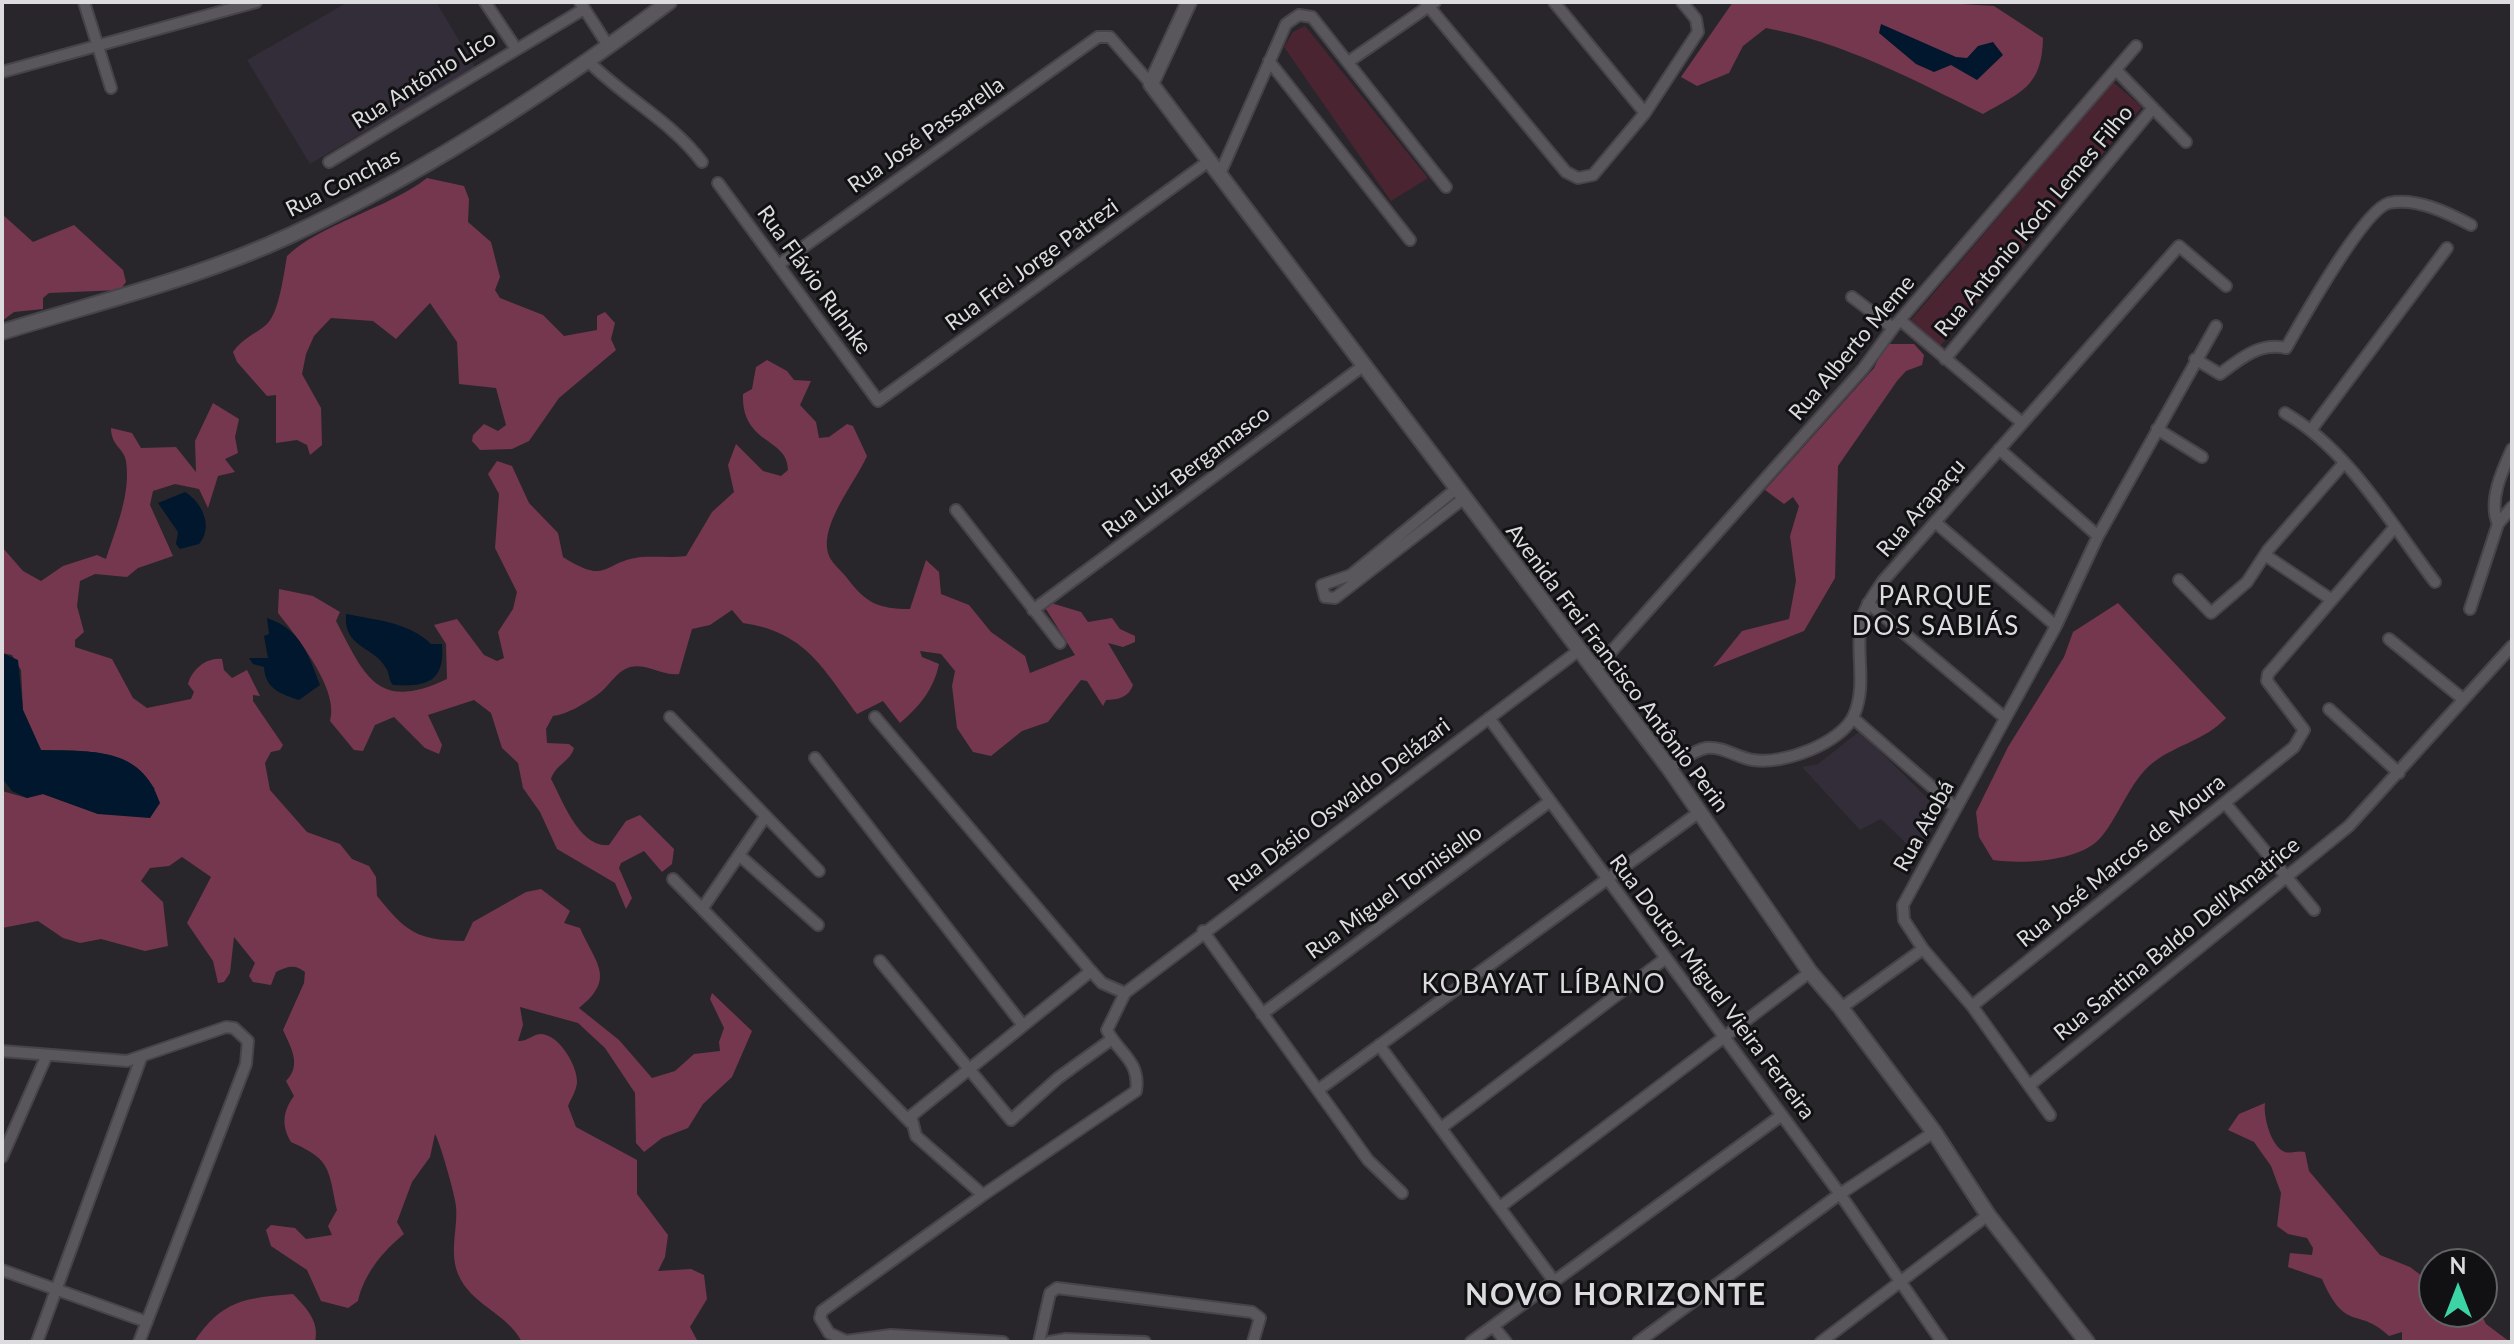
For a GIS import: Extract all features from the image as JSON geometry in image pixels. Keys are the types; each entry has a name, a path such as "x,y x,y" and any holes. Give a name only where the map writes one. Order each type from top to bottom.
{"street":[{"path":"84,2 111,88"},
{"path":"2,72 256,2"},
{"path":"485,2 515,47"},
{"name":"Rua Conchas","path":"2,332 216,266 291,235 418,169 589,62 669,2"},
{"path":"1151,84 1189,2"},
{"path":"1554,2 1645,113"},
{"path":"1348,62 1430,4 1566,172 1578,178 1593,175 1645,113 1698,32 1696,19 1682,2"},
{"path":"582,6 609,47"},
{"name":"Rua Antônio Lico","path":"329,162 582,6"},
{"path":"1219,176 1286,24 1299,15 1312,17 1446,187"},
{"name":"Avenida Frei Francisco Antônio Perin","path":"1098,37 1110,37 1151,84 1669,768 1810,972 1841,1008 1934,1132 1988,1215 2087,1342"},
{"name":"Rua José Passarella","path":"778,265 1098,37"},
{"name":"Rua Alberto Meme","path":"1594,671 1863,369 1896,324 2136,46"},
{"path":"1269,61 1410,240"},
{"path":"589,62 607,81 683,136 702,162"},
{"path":"2116,70 2186,142"},
{"name":"Rua Antonio Koch Lemes Filho","path":"1945,359 2153,108"},
{"name":"Rua Frei Jorge Patrezi","path":"878,401 1209,161"},
{"name":"Rua Flávio Ruhnke","path":"718,183 878,401"},
{"path":"2195,359 2220,374 2246,354 2272,345 2286,348 2347,246 2378,209 2387,203 2416,204 2471,225"},
{"name":"Rua Arapaçu","path":"1853,718 1862,663 1860,631 1868,603 2021,422 2179,246 2226,286"},
{"path":"2311,430 2447,248"},
{"path":"1852,297 1945,359 2021,422"},
{"name":"Rua Atobá","path":"2050,1115 2031,1084 1972,1006 1923,949 1904,920 1903,905 2056,626 2098,536 2216,326"},
{"name":"Rua Luiz Bergamasco","path":"1033,610 1363,366"},
{"path":"2285,413 2311,430 2344,463 2435,582"},
{"path":"2157,429 2202,457"},
{"path":"1999,449 2098,536"},
{"path":"2498,524 2493,512 2512,449"},
{"path":"2179,580 2211,613 2247,582 2265,555 2344,463"},
{"path":"1460,494 1378,567 1335,598 1325,597 1322,585 1325,582 1351,575 1460,494"},
{"path":"2470,609 2498,524 2512,509"},
{"path":"956,510 1060,643"},
{"path":"1935,522 2056,626"},
{"path":"2265,555 2332,600 2394,528"},
{"name":"Rua José Marcos de Moura","path":"1972,1006 2294,747 2304,730 2267,681 2268,674 2332,600"},
{"path":"1868,603 2005,718"},
{"path":"2389,639 2463,699"},
{"name":"Rua Santina Baldo Dell'Amatrice","path":"2031,1084 2349,826 2512,646"},
{"name":"Rua Dásio Oswaldo Delázari","path":"1125,993 1203,931 1578,651"},
{"path":"2329,709 2399,773"},
{"path":"670,717 819,871"},
{"path":"875,717 1091,971 1102,983 1125,993 1107,1030 1130,1057 1138,1078 1136,1091 983,1195 822,1311 820,1318 829,1333 846,1341 891,1335 1003,1342"},
{"name":"Rua Doutor Miguel Vieira Ferreira","path":"1489,718 1840,1194 1942,1342"},
{"path":"1669,768 1702,749 1712,748 1752,760 1790,756 1812,750 1853,718 1956,808"},
{"path":"815,758 1022,1024"},
{"name":"Rua Miguel Tornisiello","path":"1262,1014 1549,802"},
{"path":"2225,803 2314,910"},
{"path":"1318,1090 1698,813"},
{"path":"702,909 765,817"},
{"path":"739,855 818,925"},
{"path":"673,879 911,1123 916,1136 983,1195"},
{"path":"1203,931 1368,1160 1402,1193"},
{"path":"1841,1008 1923,949"},
{"path":"1441,1128 1666,958"},
{"path":"880,961 1011,1120 1058,1078 1112,1039"},
{"path":"911,1123 917,1107 1091,971"},
{"path":"1500,1207 1726,1039 1810,972"},
{"path":"2,1051 46,1057 141,1058 231,1027 241,1033 249,1045 246,1064 139,1342"},
{"path":"1379,1045 1554,1281"},
{"path":"2,1157 46,1057"},
{"path":"37,1342 141,1058"},
{"path":"1471,1342 1782,1115"},
{"path":"1638,1342 1840,1194 1934,1132"},
{"path":"1821,1342 1988,1215"},
{"path":"2,1270 147,1322"},
{"path":"1039,1342 1050,1293 1057,1288 1252,1312 1260,1318 1253,1342"},
{"path":"1493,1326 1506,1342"},
{"path":"1049,1342 1066,1339 1145,1342"}],"shaded area":[{"path":"348,2 436,2 475,67 310,164 247,60"},
{"path":"1733,2 1930,2 1994,6 2043,38 2042,54 2034,78 2027,86 1983,114 1850,52 1766,28 1743,46 1729,73 1697,86 1681,77"},
{"path":"1305,26 1428,178 1391,201 1284,47 1293,32"},
{"path":"2113,82 2142,107 1940,346 1911,320"},
{"path":"427,178 464,186 469,199 468,222 491,242 500,277 495,290 500,298 543,315 564,336 597,330 597,316 605,312 615,323 611,339 616,350 559,398 529,441 512,449 480,450 472,441 473,435 484,424 498,431 506,425 496,388 459,384 457,342 430,303 396,339 373,321 331,318 314,336 302,374 321,408 322,445 310,455 307,445 297,440 276,443 276,395 267,396 237,362 233,352 271,319 287,256 317,235 393,199"},
{"path":"2,214 33,242 74,225 123,270 126,282 120,290 49,293 43,298 43,309 14,312 2,321"},
{"path":"1886,344 1914,344 1924,355 1922,365 1906,371 1897,381 1838,466 1835,578 1804,631 1713,667 1742,631 1789,619 1796,581 1790,536 1799,506 1793,497 1784,504 1765,490 1874,368"},
{"path":"767,360 787,371 794,380 811,381 800,405 816,422 819,438 829,437 847,424 853,426 867,456 840,504 827,542 831,560 860,593 881,606 910,609 926,560 939,572 941,594 969,605 991,632 1025,656 1030,673 1075,655 1044,606 1051,603 1081,612 1088,622 1112,618 1120,629 1135,636 1135,642 1123,647 1108,643 1133,685 1129,692 1106,700 1103,706 1087,681 1081,680 1048,722 1022,731 991,756 973,752 957,728 952,686 955,671 941,654 920,651 922,657 939,664 937,673 925,697 900,723 883,701 857,714 822,667 797,643 782,634 743,623 732,610 710,625 692,629 679,674 630,667 620,672 587,702 553,716 546,729 547,743 569,744 574,748 551,779 573,821 589,839 609,845 626,821 640,815 674,849 672,864 662,872 644,851 621,863 619,868 632,898 626,909 615,883 557,849 540,812 523,788 518,763 502,748 491,713 474,700 428,715 442,745 439,754 425,748 394,717 375,725 363,751 354,750 330,721 329,694 323,679 278,613 279,589 313,596 340,612 336,621 356,658 376,683 389,690 405,692 447,679 446,644 434,625 457,619 484,655 497,661 504,658 498,632 513,609 517,592 495,548 499,494 488,474 497,461 512,466 529,503 558,533 563,557 578,566 597,571 641,557 686,556 712,512 734,492 728,465 736,444 763,471 781,476 788,470 781,451 756,432 744,411 743,394 752,389 756,367"},
{"path":"213,403 239,419 235,437 238,453 225,459 235,472 218,476 208,508 199,489 175,484 153,491 150,505 173,556 138,568 127,577 95,574 80,581 77,606 84,632 75,640 75,647 112,659 133,698 147,708 191,699 194,692 188,684 193,673 211,660 222,659 224,670 232,678 247,670 260,696 253,695 253,701 283,745 280,750 271,752 265,763 270,790 307,832 340,844 352,859 369,866 376,877 377,896 414,932 435,939 464,941 473,922 526,892 541,889 570,911 564,923 580,928 599,970 597,988 579,1008 619,1040 652,1078 675,1071 694,1054 720,1051 719,1042 724,1028 710,999 712,993 752,1031 732,1077 703,1104 688,1128 662,1138 644,1152 636,1143 635,1093 605,1048 578,1023 520,1007 523,1025 518,1041 538,1034 548,1036 561,1046 571,1061 577,1083 568,1106 576,1127 637,1160 637,1194 668,1235 665,1257 658,1271 691,1269 704,1275 707,1299 690,1327 698,1342 522,1342 508,1324 471,1294 458,1274 454,1257 456,1206 435,1134 430,1157 412,1182 397,1222 404,1234 375,1264 358,1301 348,1308 321,1301 307,1270 271,1246 266,1230 271,1225 295,1228 306,1239 332,1235 328,1226 337,1210 326,1167 314,1154 291,1142 285,1124 287,1107 294,1096 286,1081 294,1063 283,1030 304,983 305,972 288,967 276,972 271,985 253,982 249,976 255,963 234,937 230,973 224,982 218,983 213,961 187,923 211,877 182,857 169,866 150,868 141,881 163,902 168,946 145,951 101,939 80,943 63,938 38,921 2,928 2,791 27,798 43,794 98,814 155,789 144,775 119,758 90,752 41,750 23,710 21,670 12,655 2,653 2,547 23,571 41,581 63,566 97,555 106,559 122,511 127,473 125,457 113,439 111,428 132,433 141,448 176,447 196,472 195,441"},
{"path":"2118,603 2226,718 2218,726 2149,766 2095,843 2060,858 2017,862 1993,860 1979,837 1976,812 2008,747 2064,657 2073,632"},
{"path":"1860,731 1938,809 1938,818 1917,854 1881,819 1860,830 1802,767 1818,764"},
{"path":"2265,1103 2267,1123 2280,1149 2305,1152 2309,1171 2380,1255 2418,1273 2418,1328 2491,1328 2510,1342 2402,1342 2402,1332 2389,1336 2338,1307 2322,1279 2288,1267 2290,1253 2312,1255 2313,1248 2307,1238 2288,1234 2277,1226 2281,1193 2271,1166 2254,1142 2228,1130 2239,1114"},
{"path":"293,1294 314,1321 315,1342 194,1342 225,1309 261,1297"}],"water":[{"path":"1881,24 1956,57 1967,58 1978,46 1993,42 2003,55 1977,80 1951,65 1934,72 1916,64 1879,33"},
{"path":"185,492 201,508 206,530 199,544 180,549 176,544 178,532 158,503"},
{"path":"346,614 402,626 431,644 442,644 437,674 424,683 393,685 381,661 349,634"},
{"path":"267,618 295,636 316,673 320,685 299,700 275,690 267,681 264,667 253,664 249,658 268,658 264,636 269,634"},
{"path":"2,653 18,660 23,710 41,750 96,752 127,761 151,784 160,803 150,818 98,814 43,794 27,798 12,791 2,778"}],"district":[{"name":"PARQUE DOS SABIÁS","path":"1936,612"},
{"name":"KOBAYAT LÍBANO","path":"1544,985"},
{"name":"NOVO HORIZONTE","path":"1616,1295"}]}
